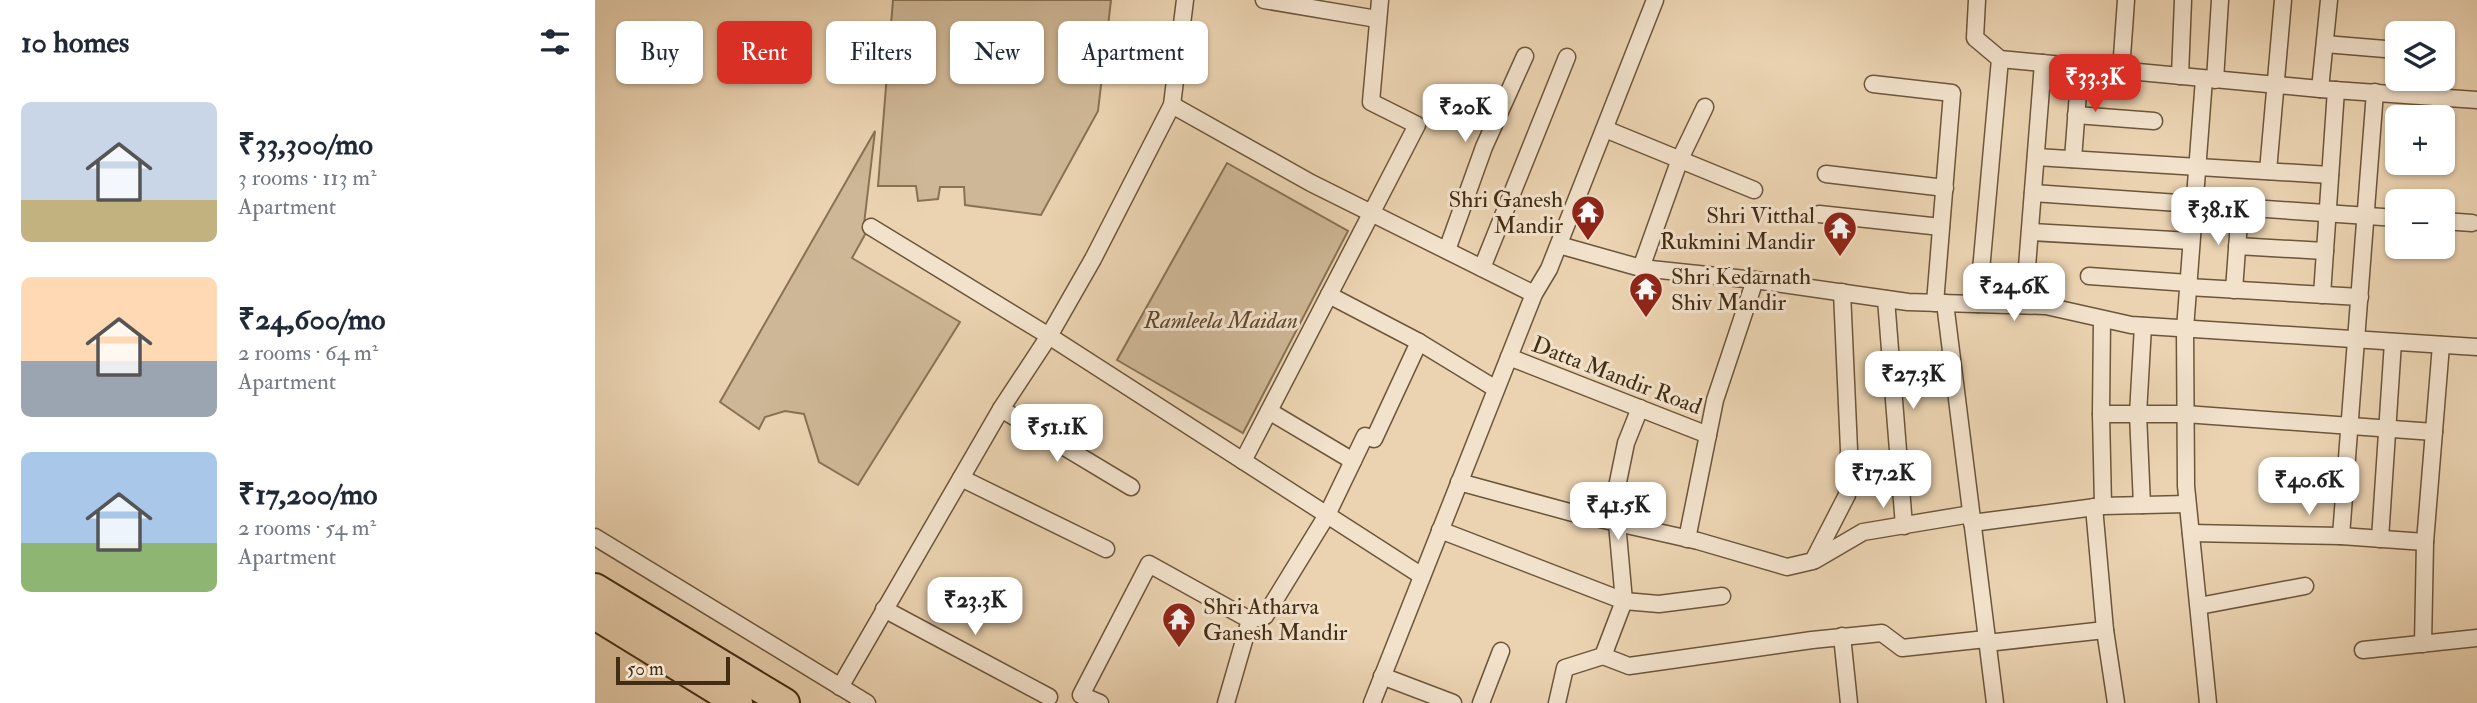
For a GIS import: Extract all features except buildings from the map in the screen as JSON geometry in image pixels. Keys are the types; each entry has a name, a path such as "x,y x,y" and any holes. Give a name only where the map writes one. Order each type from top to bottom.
{"highway":[{"path":"595,588 785,703"},
{"path":"595,615 738,703"}],"street":[{"path":"840,687 1001,409 1049,336 1093,260 1172,105 1185,0"},
{"path":"1263,0 1313,4 1377,19"},
{"path":"1243,461 1417,125 1371,102 1380,0"},
{"path":"1372,703 1534,294 1559,245 1655,0"},
{"path":"1977,0 1975,38 2000,59 2328,90 2477,100"},
{"path":"2121,71 2126,0"},
{"path":"2179,76 2183,0"},
{"path":"2208,703 2187,504 2185,329 2197,166 2220,0"},
{"path":"2268,171 2283,0"},
{"path":"2322,295 2330,175 2325,44 2329,0"},
{"path":"2325,44 2385,49"},
{"path":"1447,250 1484,148 1525,56"},
{"path":"1482,268 1567,57"},
{"path":"1978,304 2000,59"},
{"path":"2024,305 2043,63"},
{"path":"2073,159 2080,67"},
{"path":"1873,85 1952,93 1941,227 1940,303 1972,519 1995,703"},
{"path":"2341,536 2375,92"},
{"path":"1172,105 1311,183 1534,294"},
{"path":"1641,268 1680,159 1705,107"},
{"path":"2077,115 2154,121"},
{"path":"1605,129 1754,190"},
{"path":"2036,157 2330,175"},
{"path":"1826,174 1944,188"},
{"path":"2033,194 2385,217"},
{"path":"2234,290 2240,208"},
{"path":"1819,214 1941,227"},
{"path":"2455,222 2472,223"},
{"path":"871,227 1049,336 1422,576"},
{"path":"2030,232 2191,241"},
{"path":"1559,245 1641,268 1755,280 1886,299 2046,306 2143,326 2477,347"},
{"path":"2237,246 2325,251"},
{"path":"2089,276 2234,290 2360,298"},
{"path":"1687,538 1715,400 1755,280"},
{"path":"1813,561 1847,495 1849,450 1842,292"},
{"path":"1329,295 1419,342 1496,389"},
{"path":"1886,299 1904,526"},
{"path":"2102,319 2098,507 2105,630 2116,703"},
{"path":"2142,505 2138,414 2143,326"},
{"path":"1100,703 1081,695 1149,564 1250,620 1265,616 1327,515 1365,436 1374,439 1419,342"},
{"path":"2380,539 2393,342"},
{"path":"2423,644 2425,542 2441,345"},
{"name":"Datta Mandir Road","path":"1509,357 1708,435"},
{"path":"1603,656 1624,601 1613,522 1626,443 1640,408"},
{"path":"1001,409 1131,487"},
{"path":"1269,411 1353,461"},
{"path":"2101,414 2185,414 2434,432"},
{"path":"961,478 1106,549"},
{"path":"1459,482 1613,522 1687,538 1787,567 1813,561 1863,533 1904,526 2098,507 2187,504"},
{"path":"1440,530 1624,601 1659,604 1722,596"},
{"path":"2191,533 2341,536 2425,542"},
{"path":"595,537 867,703"},
{"path":"2199,606 2305,586"},
{"path":"884,609 1049,697"},
{"path":"1226,703 1250,620"},
{"path":"1557,703 1565,668 1603,656 1629,666 1842,636 1882,633 1902,648 2105,630"},
{"path":"1842,636 1849,703"},
{"path":"2363,650 2477,638"},
{"path":"1481,703 1501,651"},
{"path":"1383,676 1453,703"}],"green space":[{"path":"893,0 1111,0 1109,21 1058,21 1058,84 1101,84 1098,111 1041,215 965,205 964,187 940,187 938,199 918,201 916,186 878,186 886,84 936,84 936,21 891,21"},
{"path":"875,131 864,224 868,229 852,258 960,322 858,485 819,462 804,414 785,411 765,417 759,429 720,402"},
{"name":"Ramleela Maidan","path":"1227,163 1348,231 1243,433 1117,360"}],"place":[{"name":"Shri Ganesh Mandir","path":"1588,242"},
{"name":"Shri Vitthal Rukmini Mandir","path":"1840,258"},
{"name":"Shri Kedarnath Shiv Mandir","path":"1646,319"},
{"name":"Shri Atharva Ganesh Mandir","path":"1179,649"}]}
